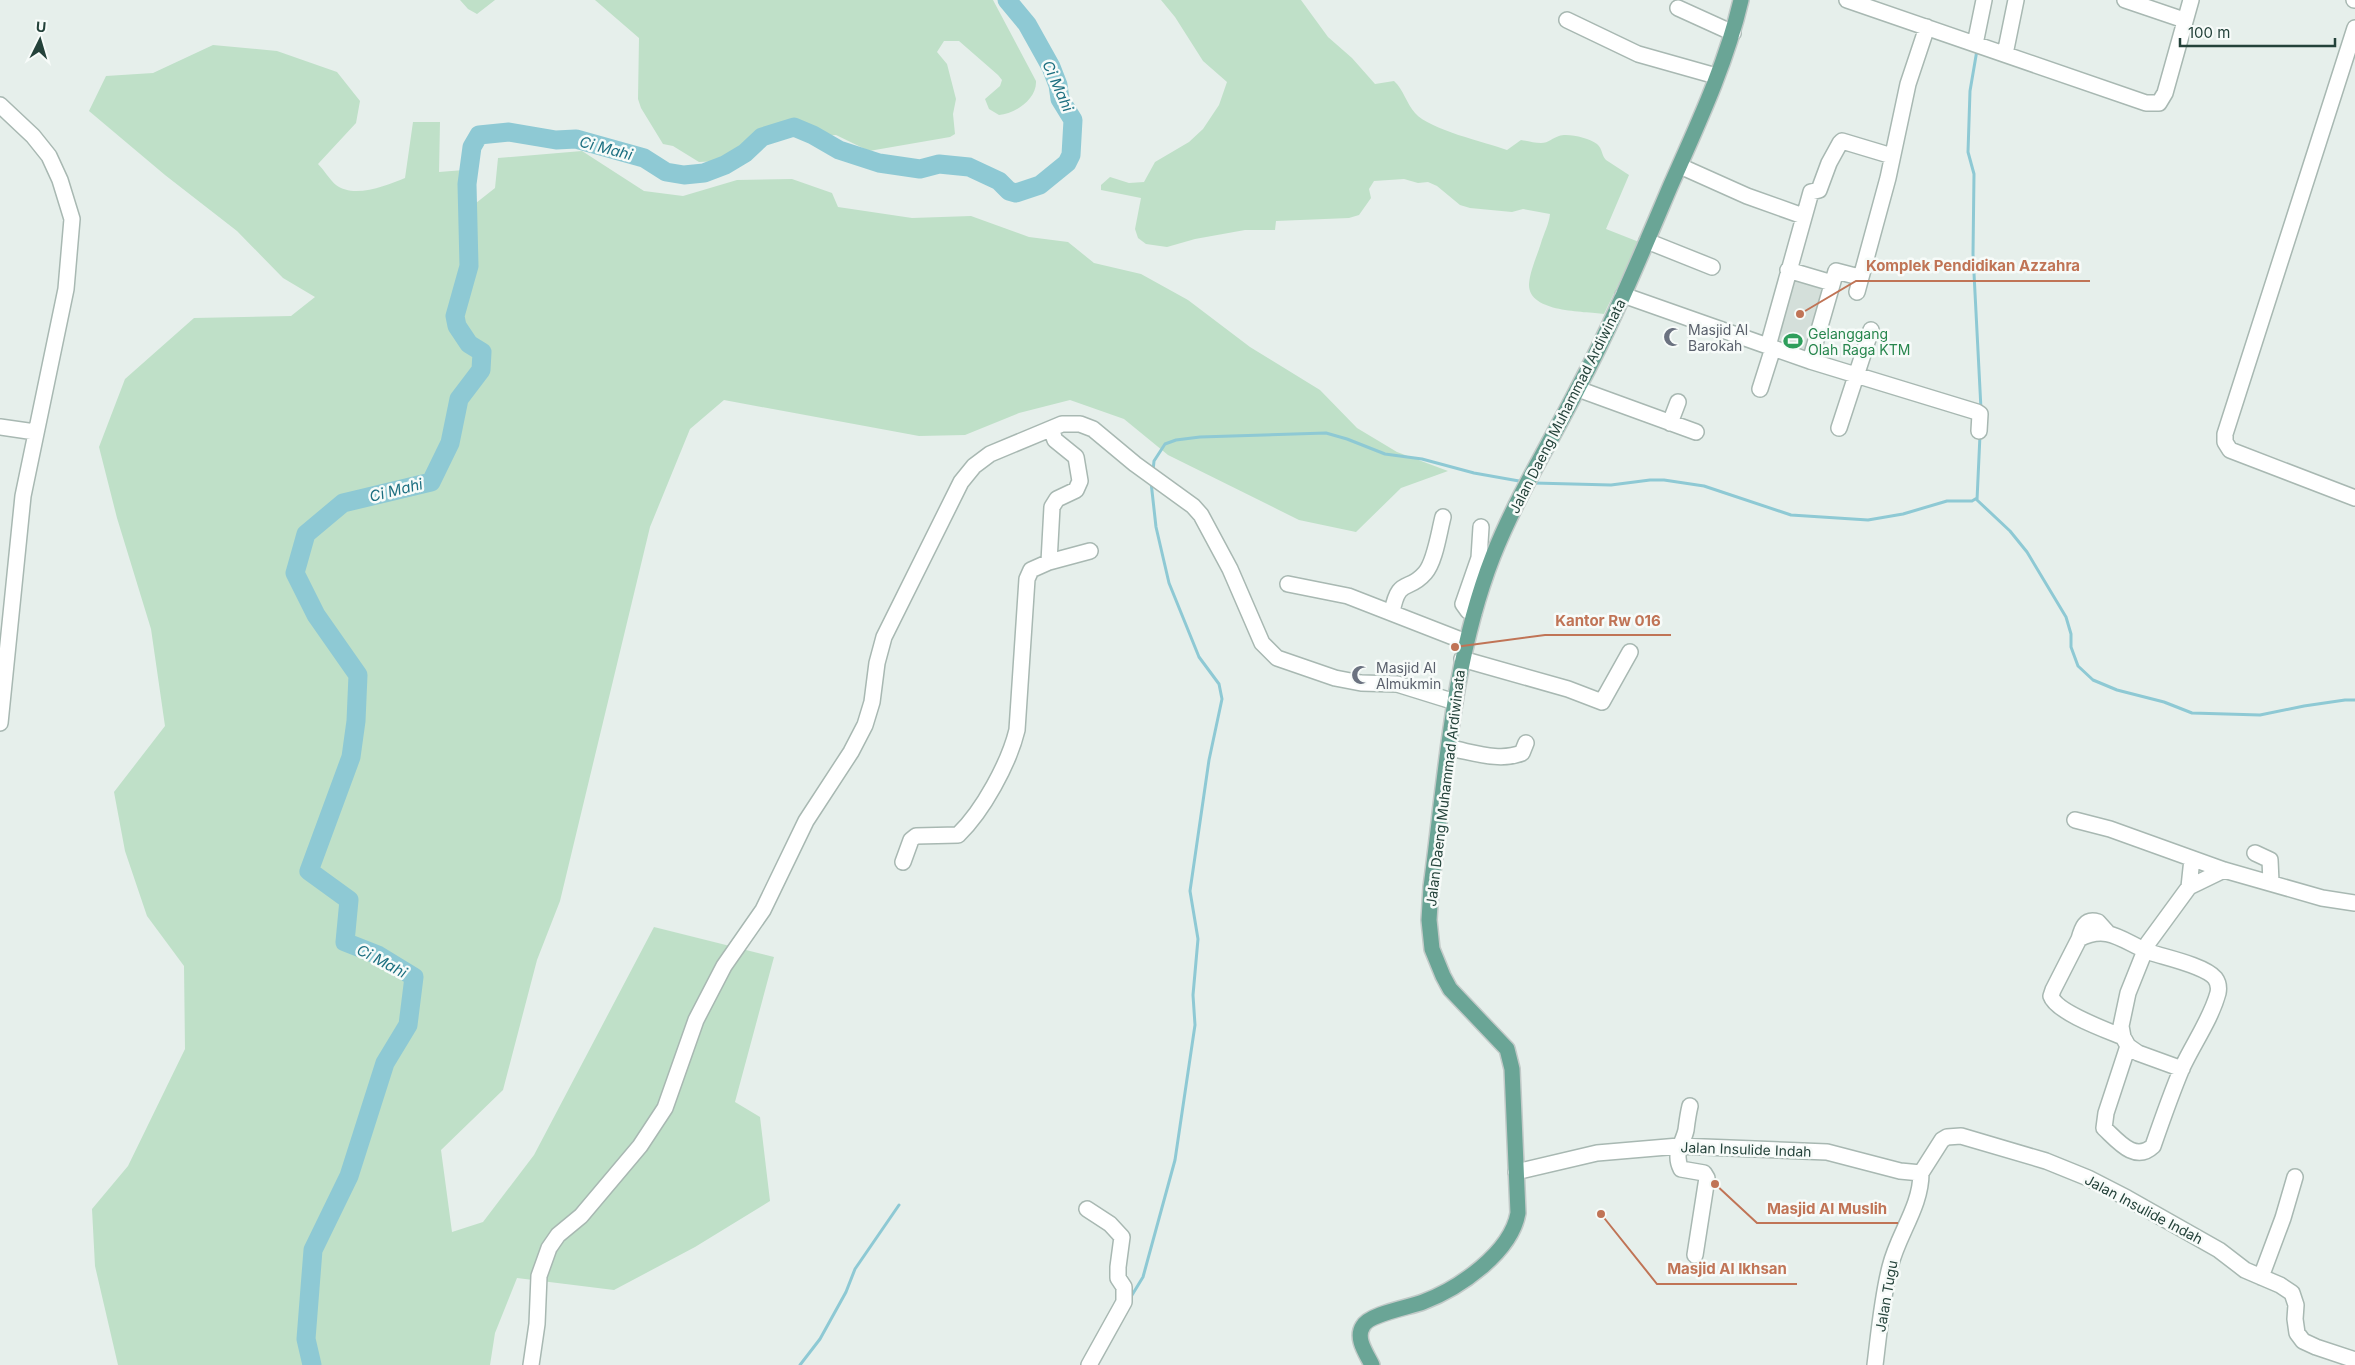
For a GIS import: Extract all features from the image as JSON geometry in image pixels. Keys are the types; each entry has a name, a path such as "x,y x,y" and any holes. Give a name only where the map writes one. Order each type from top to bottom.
{"main road":[{"name":"Jalan Daeng Muhammad Ardiwinata","path":"1372,1365 1360,1339 1362,1326 1370,1319 1423,1302 1448,1291 1487,1263 1510,1236 1517,1223 1512,1069 1507,1049 1450,988 1432,949 1429,920 1431,887 1462,659 1474,613 1493,556 1528,481 1578,389 1647,241 1698,126 1733,33 1740,0"}],"street":[{"path":"1847,0 2146,103 2159,104 2165,93 2191,0"},
{"path":"1975,44 1984,0"},
{"path":"2005,54 2016,0"},
{"path":"2125,0 2184,20"},
{"path":"1678,8 1733,33"},
{"path":"1566,20 1638,54 1716,76"},
{"path":"1810,361 1836,271 1858,285 1892,156 1908,84 1927,27"},
{"path":"2355,28 2225,434 2225,442 2230,450 2355,498"},
{"path":"0,105 21,124 49,156 60,180 72,218 66,289 35,432 22,505 0,723"},
{"path":"1760,389 1788,270 1811,192 1819,190 1829,163 1842,141 1892,156"},
{"path":"1680,166 1747,196 1803,216"},
{"path":"1647,241 1712,267"},
{"path":"1788,270 1832,283"},
{"path":"1622,295 1810,361 1858,374 1977,412 1980,414 1979,430"},
{"path":"1838,428 1858,374 1871,330"},
{"path":"1578,389 1696,432"},
{"path":"1670,423 1678,402"},
{"path":"531,1365 537,1324 539,1276 549,1248 558,1235 581,1216 640,1146 665,1108 696,1020 724,966 763,910 806,821 851,752 864,725 872,702 877,663 884,637 961,482 974,466 990,454 1062,424 1093,429 1135,464 1193,506 1211,530 1262,642 1277,658 1335,678 1361,683 1397,684 1455,702"},
{"path":"0,426 35,432"},
{"path":"1049,562 1052,507 1057,499 1076,490 1080,481 1076,457 1055,440 1051,429"},
{"path":"1392,612 1396,594 1400,588 1426,573 1430,565 1443,517"},
{"path":"1474,613 1468,611 1463,604 1479,558 1481,527"},
{"path":"903,862 911,840 916,836 958,835 967,826 1002,771 1014,744 1017,730 1027,579 1031,570 1049,562 1090,551"},
{"path":"1288,584 1348,596 1466,642"},
{"path":"1462,659 1568,689 1602,702 1630,652"},
{"path":"1449,748 1499,757 1522,753 1526,743"},
{"path":"2075,820 2110,829 2224,870 2322,898 2355,903"},
{"path":"2255,853 2270,860 2270,882"},
{"path":"2182,1069 2138,1053 2126,1042 2065,1010 2053,1001 2051,996 2085,924 2088,922 2098,922 2107,932 2145,950 2198,968 2214,977 2218,986 2212,1008 2182,1069 2153,1146 2146,1153 2138,1154 2130,1150 2104,1128 2104,1122 2126,1042 2122,1026 2128,993 2145,950 2189,887 2192,859"},
{"path":"2189,887 2224,870"},
{"path":"1690,1106 1685,1133 1679,1146 1679,1164 1681,1169 1704,1173 1707,1178 1695,1255"},
{"name":"Jalan Insulide Indah","path":"1516,1172 1597,1154 1679,1146 1827,1152 1900,1170 1921,1173 1942,1140 1954,1136 2046,1161 2088,1178 2127,1198 2219,1250 2245,1270 2292,1293 2296,1305 2297,1333 2303,1341 2355,1360"},
{"name":"Jalan Tugu","path":"1874,1365 1889,1269 1896,1245 1915,1206 1921,1188 1921,1173"},
{"path":"2261,1277 2283,1218 2295,1177"},
{"path":"1087,1210 1110,1224 1122,1237 1118,1278 1124,1288 1124,1302 1089,1365"}],"shaded area":[{"path":"1789,271 1831,283 1810,359 1770,344"}],"green space":[{"path":"460,0 495,0 477,14 468,9"},
{"path":"595,0 993,0 1036,81 1035,88 1029,99 1018,109 999,115 989,109 985,99 1000,86 1002,80 959,41 944,41 937,52 947,64 956,99 953,114 955,134 950,137 869,151 836,135 793,137 761,133 720,161 699,162 673,146 663,144 641,108 638,99 639,38"},
{"path":"1161,0 1301,0 1328,37 1352,58 1375,84 1394,81 1415,113 1433,125 1507,150 1521,140 1544,143 1563,135 1578,137 1597,144 1606,160 1629,175 1606,229 1639,242 1604,314 1559,309 1537,300 1531,293 1529,284 1531,274 1550,214 1523,209 1512,212 1470,208 1460,205 1437,186 1428,182 1418,183 1404,179 1374,181 1369,189 1371,198 1359,215 1349,218 1276,221 1275,230 1245,230 1195,239 1167,247 1146,244 1138,238 1135,229 1141,198 1101,190 1101,185 1110,177 1129,183 1144,182 1155,162 1189,142 1203,129 1219,105 1227,82 1203,61 1175,17"},
{"path":"213,45 277,51 337,72 360,101 356,123 318,164 336,185 343,189 361,191 390,184 405,178 413,122 440,122 439,172 464,170 476,203 495,188 498,158 582,151 644,191 683,196 737,180 792,179 832,193 838,207 912,218 971,216 1029,237 1068,242 1094,263 1141,274 1188,300 1250,347 1320,390 1357,428 1397,452 1448,471 1401,488 1356,532 1299,520 1168,455 1124,419 1070,400 1019,413 965,435 919,436 724,400 690,429 650,527 560,901 537,960 503,1090 441,1150 452,1232 483,1222 534,1155 654,927 774,957 735,1102 760,1117 770,1201 695,1247 614,1290 517,1278 495,1333 490,1365 118,1365 95,1266 92,1209 128,1166 185,1049 184,966 147,916 125,851 114,792 165,726 151,629 117,518 99,447 125,379 194,318 291,316 315,297 283,278 237,231 165,175 89,111 106,76 153,73"}],"waterway":[{"name":"Ci Mahi","path":"312,1365 306,1339 313,1250 349,1176 385,1063 408,1025 414,977 378,955 345,942 349,900 309,871 351,757 356,721 358,675 316,615 295,573 306,534 343,503 431,482 450,443 459,399 481,370 482,352 469,344 457,326 455,316 469,266 467,184 472,147 479,135 509,132 556,140 576,139 644,158 666,172 684,175 704,173 725,165 745,153 762,137 794,127 813,135 839,150 879,163 920,169 939,164 969,167 999,181 1009,191 1016,193 1040,185 1067,163 1071,155 1073,120 1060,99 1058,85 1051,67 1027,24 1007,0"},
{"path":"1977,50 1970,91 1968,152 1974,174 1973,254 1981,409"},
{"path":"1153,471 1154,461 1165,444 1176,440 1200,437 1326,433 1385,454 1422,459 1474,473 1519,481"},
{"path":"1980,435 1977,500 2010,531 2027,552 2066,617 2071,634 2071,647 2078,666 2093,680 2117,690 2164,702 2192,713 2260,715 2304,706 2355,700"},
{"path":"1534,483 1611,485 1664,480 1704,486 1791,515 1868,520 1903,514 1947,501 1972,501 1977,498"},
{"path":"1129,1300 1143,1277 1175,1160 1195,1025 1193,995 1198,939 1190,891 1209,760 1222,699 1219,684 1199,657 1169,583 1156,527 1151,482"},
{"path":"800,1365 820,1339 846,1292 855,1269 899,1205"}],"place":[{"name":"Komplek Pendidikan Azzahra","path":"1800,314"},
{"name":"Masjid Al Barokah","path":"1673,337"},
{"name":"Gelanggang Olah Raga KTM","path":"1793,341"},
{"name":"Kantor Rw 016","path":"1455,647"},
{"name":"Masjid Al Almukmin","path":"1361,675"},
{"name":"Masjid Al Muslih","path":"1715,1184"},
{"name":"Masjid Al Ikhsan","path":"1601,1214"}]}
